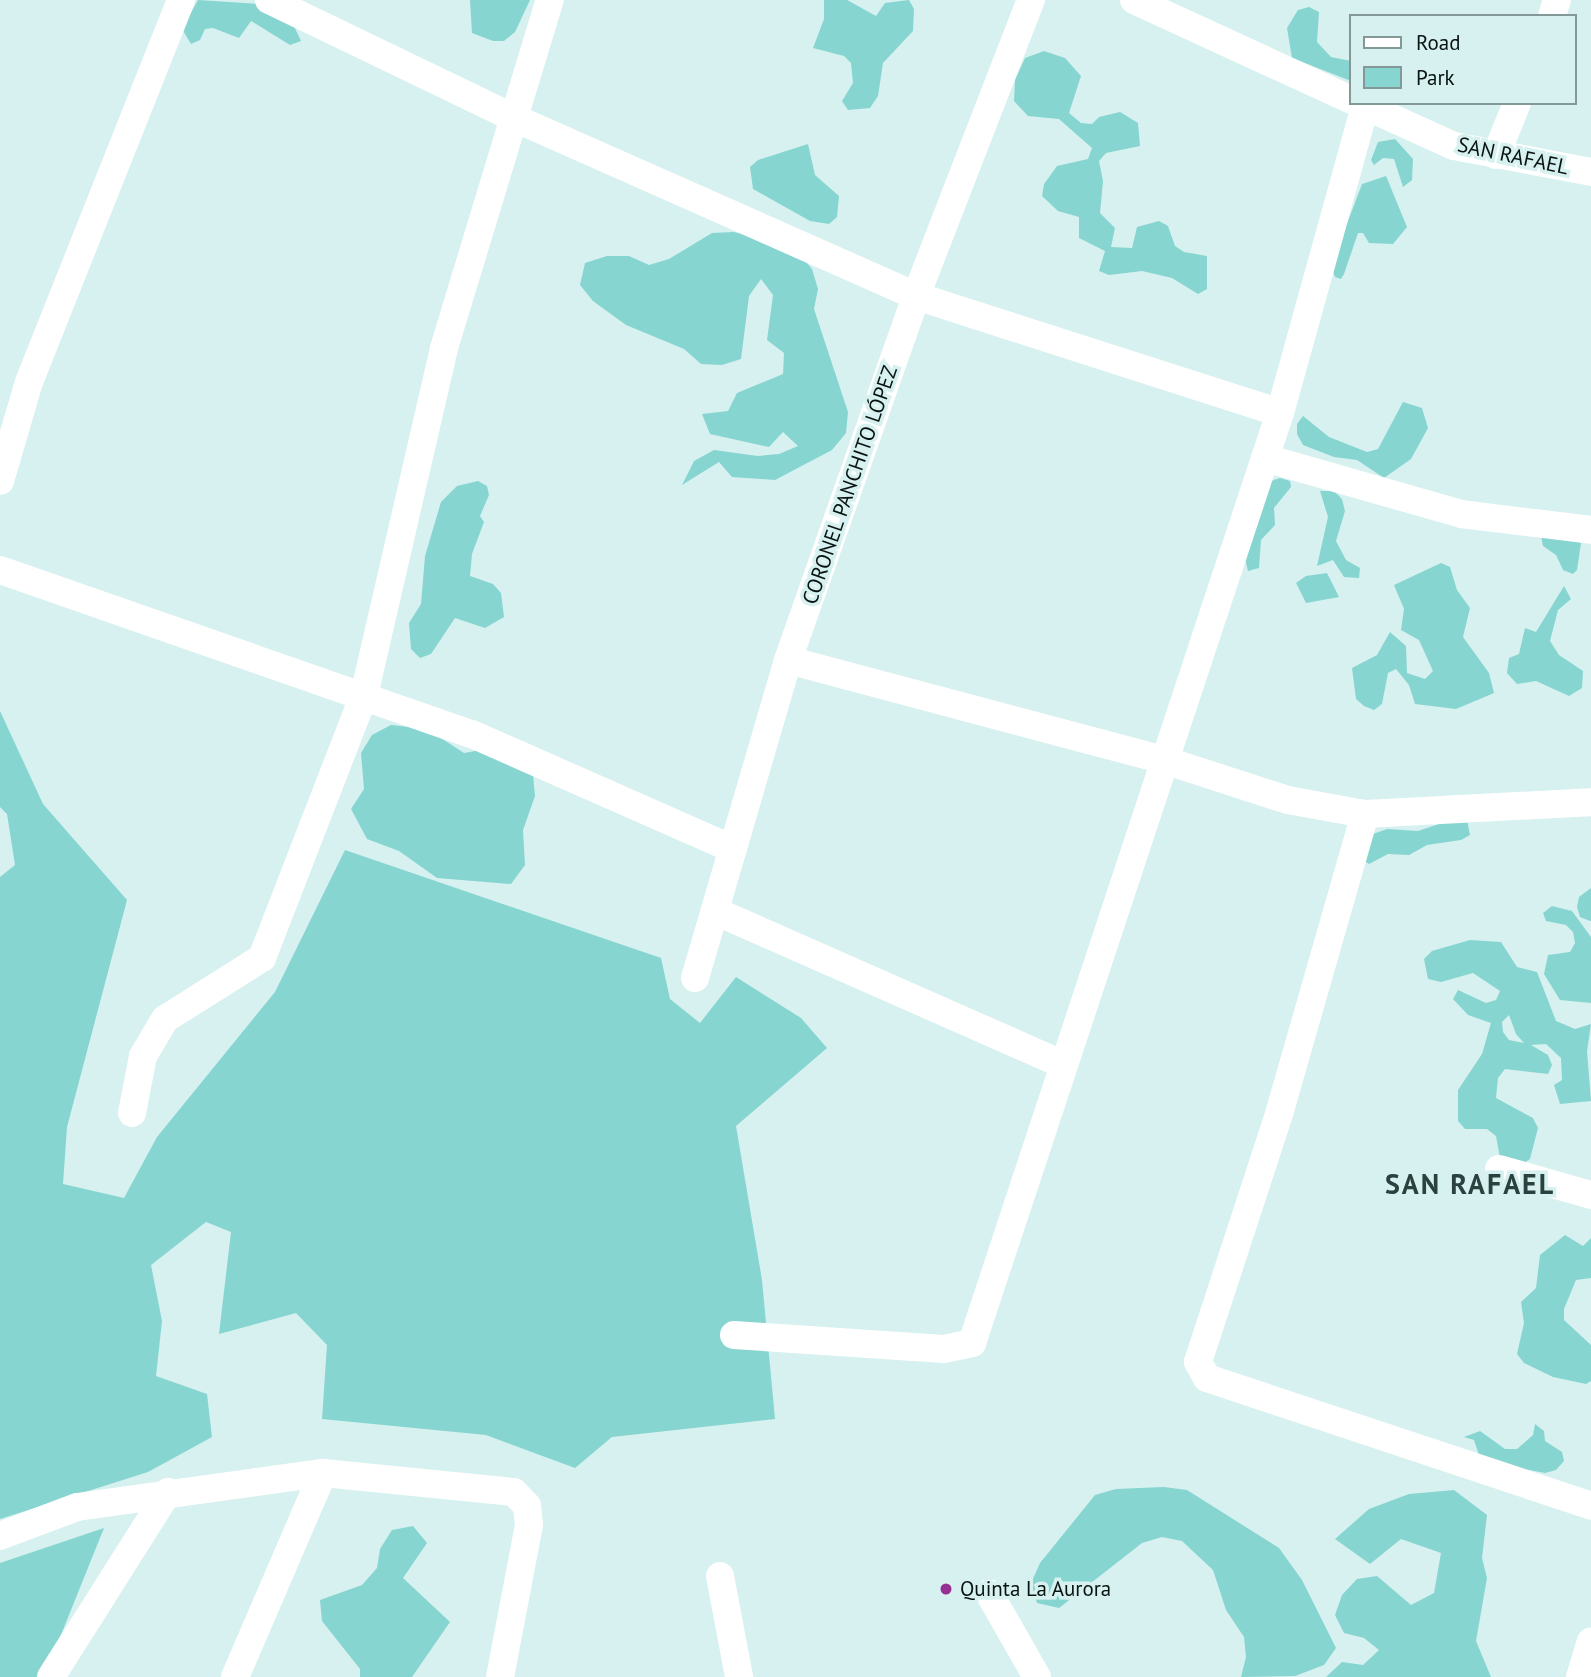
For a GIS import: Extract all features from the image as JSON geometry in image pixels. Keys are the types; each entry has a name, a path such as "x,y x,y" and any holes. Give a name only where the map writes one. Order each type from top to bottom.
{"street":[{"path":"0,479 29,382 181,0"},
{"path":"269,0 512,117 916,296 1280,413"},
{"path":"132,1113 143,1056 165,1019 262,958 364,695 444,348 512,117 550,0"},
{"name":"CORONEL PANCHITO LÓPEZ","path":"695,978 788,660 916,296 1031,0"},
{"name":"SAN RAFAEL","path":"1134,0 1350,99"},
{"path":"734,1335 944,1349 972,1343 1062,1064 1167,761 1280,413 1358,105"},
{"name":"SAN RAFAEL","path":"1363,105 1454,146 1591,172"},
{"path":"1496,155 1516,105"},
{"path":"1265,458 1461,514 1591,530"},
{"path":"0,570 472,734 733,849"},
{"path":"788,660 1167,761 1288,800 1365,814 1591,803"},
{"path":"1365,814 1280,1111 1198,1362 1207,1378 1591,1506"},
{"path":"715,911 1062,1064"},
{"path":"1499,1169 1591,1195"},
{"path":"235,1677 323,1473"},
{"path":"0,1536 77,1507 168,1492 323,1473 514,1492 527,1506 529,1525 500,1677"},
{"path":"51,1677 168,1492"},
{"path":"720,1576 739,1677"},
{"path":"989,1593 1037,1677"},
{"path":"1580,1677 1591,1642"}],"green space":[{"path":"198,0 262,4 294,26 301,41 290,45 251,21 239,38 213,28 205,29 200,40 191,44 182,29"},
{"path":"470,0 530,0 515,32 504,41 493,41 472,33"},
{"path":"824,0 847,0 876,16 885,3 909,0 914,9 913,31 883,63 878,96 870,108 848,110 842,101 853,83 851,63 844,56 813,48 824,19"},
{"path":"1309,7 1319,12 1317,42 1331,57 1350,61 1350,81 1292,58 1287,28 1298,10"},
{"path":"1044,51 1065,58 1081,76 1069,113 1081,123 1092,124 1099,117 1120,112 1138,123 1140,146 1106,153 1099,161 1103,181 1100,213 1115,228 1111,247 1132,248 1137,227 1159,221 1168,226 1175,246 1184,252 1207,256 1207,289 1198,294 1172,278 1142,271 1109,275 1099,271 1105,251 1079,238 1079,217 1058,211 1042,196 1044,184 1057,166 1088,159 1092,148 1059,119 1028,116 1014,101 1015,80 1025,58"},
{"path":"1395,139 1413,159 1412,180 1403,187 1394,159 1383,158 1374,165 1371,160 1378,142"},
{"path":"808,144 815,175 839,196 837,217 829,224 810,221 753,189 750,167 758,160"},
{"path":"1386,176 1407,227 1393,244 1369,243 1363,233 1358,233 1344,274 1341,279 1335,277 1331,266 1362,184"},
{"path":"734,232 779,243 798,252 812,269 818,289 814,309 848,412 846,433 832,450 775,480 732,477 719,462 682,485 694,461 714,450 758,456 779,454 798,446 783,432 769,447 710,434 702,414 728,411 737,393 783,374 784,353 767,340 773,295 761,279 749,296 741,359 722,365 701,364 684,349 626,325 593,301 580,285 585,263 607,256 629,256 649,265 669,259 712,233"},
{"path":"1403,402 1422,408 1428,428 1411,459 1384,478 1357,460 1334,457 1303,445 1297,434 1297,424 1303,416 1329,437 1367,452 1378,449"},
{"path":"1280,478 1290,481 1291,487 1274,508 1275,525 1261,540 1259,568 1248,571 1244,555 1271,481"},
{"path":"478,481 487,486 489,495 480,516 484,522 472,554 470,576 493,584 501,593 504,617 485,628 455,618 431,654 420,658 411,649 409,623 421,604 425,556 441,502 457,486"},
{"path":"1320,491 1334,491 1342,499 1345,511 1336,541 1346,560 1360,568 1359,578 1344,577 1333,560 1317,566 1328,517"},
{"path":"1541,536 1572,537 1581,543 1577,570 1573,574 1563,570 1556,555 1543,546"},
{"path":"1441,563 1450,567 1457,590 1470,608 1463,637 1489,673 1494,693 1456,709 1415,704 1409,685 1396,669 1388,673 1382,704 1374,710 1364,706 1356,699 1352,668 1377,655 1390,632 1406,646 1407,673 1425,679 1433,671 1419,640 1401,630 1404,609 1394,585"},
{"path":"1327,573 1339,597 1306,603 1296,583 1306,576"},
{"path":"1564,586 1571,599 1558,610 1550,641 1559,655 1583,671 1582,688 1569,696 1536,681 1517,684 1507,673 1509,658 1519,654 1525,628 1536,632"},
{"path":"0,711 43,804 127,900 67,1127 63,1184 124,1198 157,1137 275,992 345,850 661,958 670,999 700,1023 736,977 801,1018 827,1048 736,1126 762,1280 775,1419 612,1437 575,1468 486,1435 322,1419 327,1345 296,1313 219,1334 231,1232 206,1222 151,1265 162,1321 156,1376 207,1394 212,1437 148,1472 0,1519 0,877 15,865 7,814 0,807"},
{"path":"391,725 427,729 464,753 486,749 533,774 535,796 523,830 525,865 511,884 437,878 399,851 367,839 351,809 364,789 361,753 372,735"},
{"path":"1466,815 1470,835 1461,840 1427,845 1409,855 1388,854 1369,864 1360,858 1365,837 1387,829 1418,831"},
{"path":"1591,888 1590,921 1580,917 1577,907 1579,897"},
{"path":"1552,906 1572,911 1591,937 1591,1003 1560,1000 1544,974 1548,955 1570,952 1575,943 1573,932 1566,925 1546,921 1543,913"},
{"path":"1470,940 1501,942 1517,967 1537,972 1556,1021 1575,1029 1591,1024 1587,1051 1591,1101 1560,1104 1554,1085 1562,1080 1561,1058 1546,1044 1531,1045 1548,1055 1552,1065 1548,1074 1505,1069 1498,1078 1496,1098 1533,1118 1538,1128 1530,1159 1521,1165 1500,1158 1496,1136 1487,1129 1465,1129 1458,1121 1458,1090 1482,1054 1491,1023 1468,1015 1453,999 1458,990 1486,1003 1496,1000 1500,991 1473,973 1441,982 1428,979 1424,959 1432,951","holes":["1509,1015 1516,1034 1524,1043 1509,1040 1503,1032 1502,1022"]},
{"path":"1565,1235 1583,1246 1591,1238 1591,1278 1576,1280 1564,1309 1564,1320 1591,1345 1591,1381 1586,1384 1553,1377 1524,1363 1517,1354 1524,1323 1521,1302 1536,1288 1540,1255"},
{"path":"1535,1424 1544,1431 1545,1441 1562,1452 1564,1461 1556,1470 1545,1473 1481,1461 1474,1440 1464,1437 1480,1431 1505,1449 1517,1449 1533,1435"},
{"path":"1164,1487 1187,1490 1279,1548 1302,1580 1336,1648 1324,1665 1295,1676 1241,1677 1246,1657 1244,1637 1226,1610 1213,1570 1182,1541 1162,1537 1142,1543 1059,1608 1037,1603 1031,1583 1040,1563 1095,1495 1116,1489"},
{"path":"1454,1490 1487,1515 1482,1558 1487,1578 1476,1641 1491,1677 1326,1677 1342,1662 1363,1665 1379,1650 1364,1638 1344,1633 1335,1615 1342,1595 1357,1579 1377,1576 1411,1605 1434,1593 1441,1553 1401,1539 1370,1564 1335,1539 1369,1509 1409,1494"},
{"path":"413,1526 427,1543 403,1578 450,1622 412,1677 360,1677 360,1669 322,1621 320,1600 362,1585 377,1568 380,1549 392,1530"},
{"path":"104,1528 44,1677 0,1677 0,1563"}],"place":[{"name":"Quinta La Aurora","path":"946,1589"}],"district":[{"name":"SAN RAFAEL","path":"1470,1184"}]}
